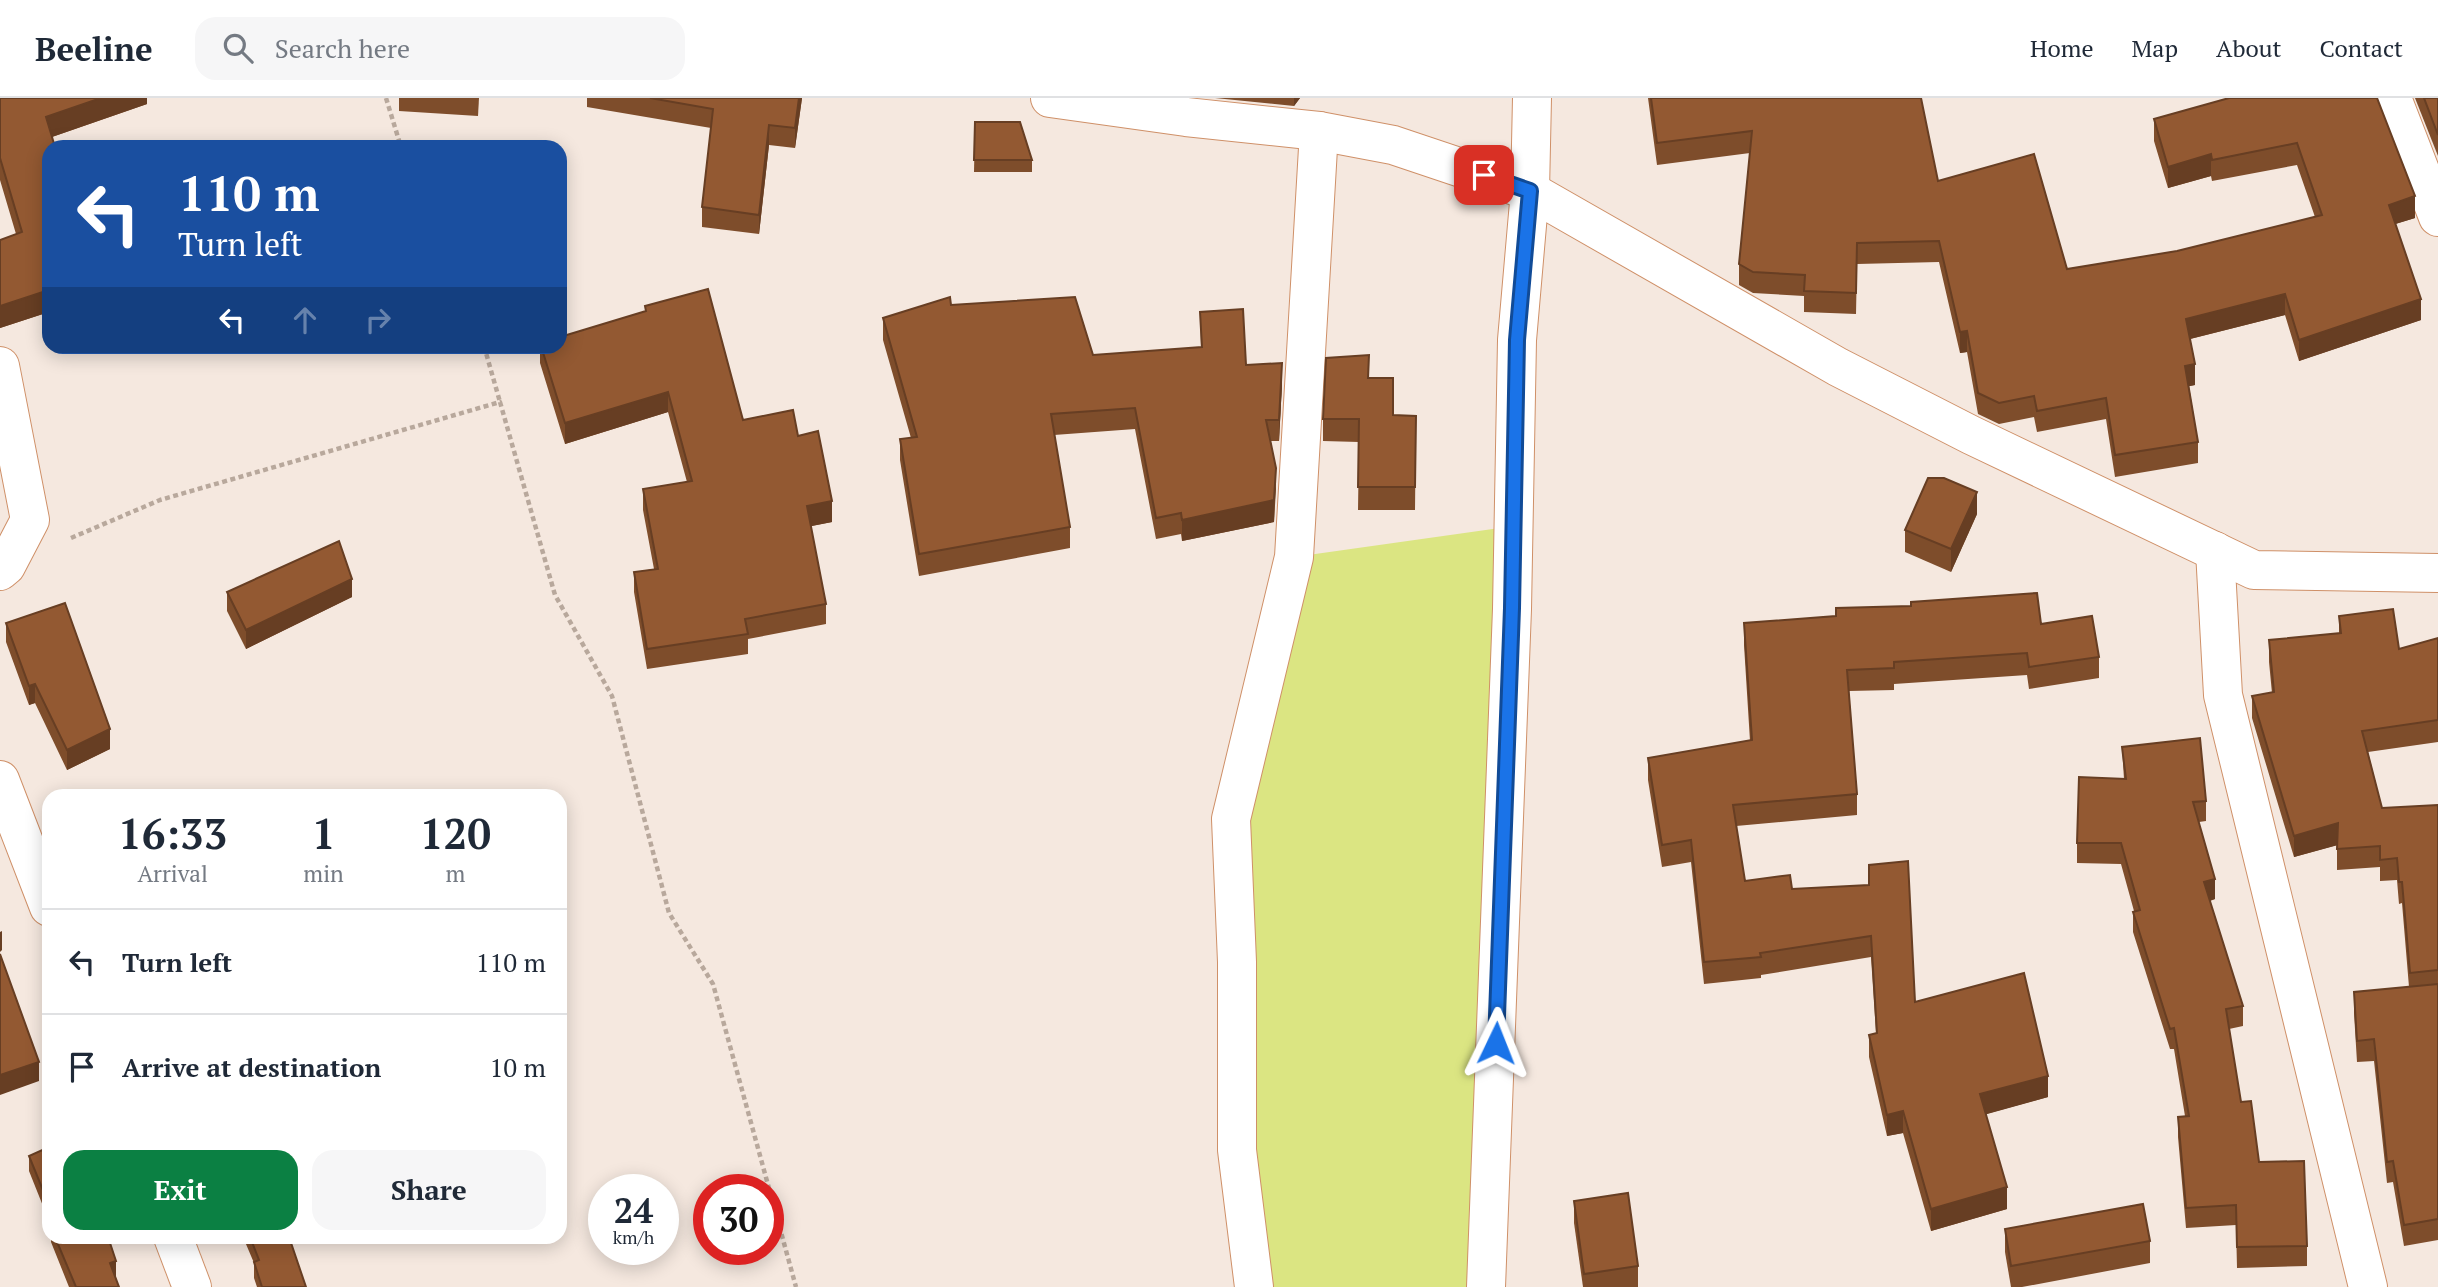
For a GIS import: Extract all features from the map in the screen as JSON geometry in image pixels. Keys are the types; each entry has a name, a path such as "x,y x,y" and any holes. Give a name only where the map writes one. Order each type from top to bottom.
{"street":[{"path":"1050,98 1186,117 1319,131 1393,145 1530,191 1838,367 1971,435 2254,570 2438,573"},
{"path":"1486,1287 1512,608 1517,340 1530,191 1532,98"},
{"path":"2392,98 2438,217"},
{"path":"1254,1287 1237,1150 1237,962 1231,820 1294,557 1319,131"},
{"path":"0,366 30,520 6,566 0,571"},
{"path":"2215,551 2223,695 2368,1287"},
{"path":"0,780 42,889"},
{"path":"176,1244 192,1287"}],"path":[{"path":"386,98 399,140"},
{"path":"486,354 555,595 611,696 668,913 713,984 796,1287"},
{"path":"70,538 160,500 500,402"}],"green space":[{"path":"1514,526 1486,1287 1254,1287 1231,819 1294,557"}],"building":[{"path":"0,98 101,98 46,117 53,140 42,140 42,292 0,306 0,240 22,232 0,158"},
{"path":"650,98 799,98 795,128 769,125 759,215 702,207 713,109"},
{"path":"1651,98 1921,98 1938,181 2034,154 2067,269 2177,251 2322,215 2297,143 2212,160 2211,154 2168,167 2154,119 2229,98 2377,98 2415,196 2389,205 2421,299 2299,340 2285,294 2186,319 2195,364 2185,366 2198,442 2115,455 2106,398 2037,411 2034,396 1999,403 1978,393 1967,331 1960,332 1939,241 1857,243 1856,293 1804,291 1805,275 1753,272 1739,264 1752,131 1657,143"},
{"path":"2424,98 2438,98 2438,135"},
{"path":"975,122 1020,122 1032,160 974,160"},
{"path":"708,289 743,420 793,410 798,436 818,431 832,501 807,506 826,604 745,619 748,634 647,649 634,572 658,569 643,489 692,481 668,392 565,423 543,354 567,354 567,335 646,311 645,306"},
{"path":"950,297 951,305 1075,297 1093,355 1202,347 1200,312 1243,309 1246,365 1282,363 1279,420 1266,420 1276,468 1274,500 1182,520 1181,513 1156,518 1135,408 1051,414 1070,527 919,554 900,439 917,437 883,318"},
{"path":"1369,355 1368,378 1393,378 1393,415 1416,416 1415,487 1358,487 1359,419 1323,419 1326,358"},
{"path":"1928,478 1944,478 1977,492 1951,549 1905,530"},
{"path":"339,541 352,579 246,630 227,592"},
{"path":"2037,593 2041,624 2092,616 2099,657 2029,667 2027,653 1894,662 1894,668 1847,670 1857,794 1733,805 1745,881 1790,875 1792,889 1869,885 1869,865 1908,861 1915,1002 2024,973 2048,1076 1980,1094 2007,1187 1931,1209 1903,1111 1887,1115 1869,1035 1877,1033 1871,936 1760,953 1761,957 1704,962 1691,840 1662,845 1648,758 1752,740 1744,623 1836,616 1836,608 1911,606 1911,602"},
{"path":"65,603 110,729 67,750 35,684 29,686 6,623"},
{"path":"2393,609 2399,649 2438,638 2438,720 2362,731 2382,808 2438,805 2438,970 2410,973 2402,882 2399,882 2397,858 2380,860 2380,846 2337,849 2338,823 2294,836 2252,696 2274,692 2269,640 2341,633 2339,616"},
{"path":"2200,738 2206,801 2193,802 2215,879 2204,882 2243,1006 2226,1009 2241,1102 2251,1101 2259,1162 2304,1161 2307,1246 2237,1247 2236,1205 2186,1208 2178,1117 2189,1116 2174,1028 2170,1029 2133,912 2140,910 2121,843 2077,843 2079,777 2126,779 2122,747"},
{"path":"0,954 39,1062 0,1075"},
{"path":"2438,984 2438,1219 2404,1225 2393,1161 2387,1162 2374,1039 2357,1041 2354,992"},
{"path":"42,1150 42,1188 29,1156"},
{"path":"1628,1193 1638,1266 1584,1274 1574,1201"},
{"path":"2143,1204 2150,1241 2011,1266 2005,1229"},
{"path":"58,1244 110,1244 116,1261 110,1263 119,1287 76,1287"},
{"path":"253,1244 291,1244 306,1287 262,1287 254,1262 259,1260"}],"route":[{"path":"1484,175 1530,191 1517,340 1512,608 1496,1043"}]}
